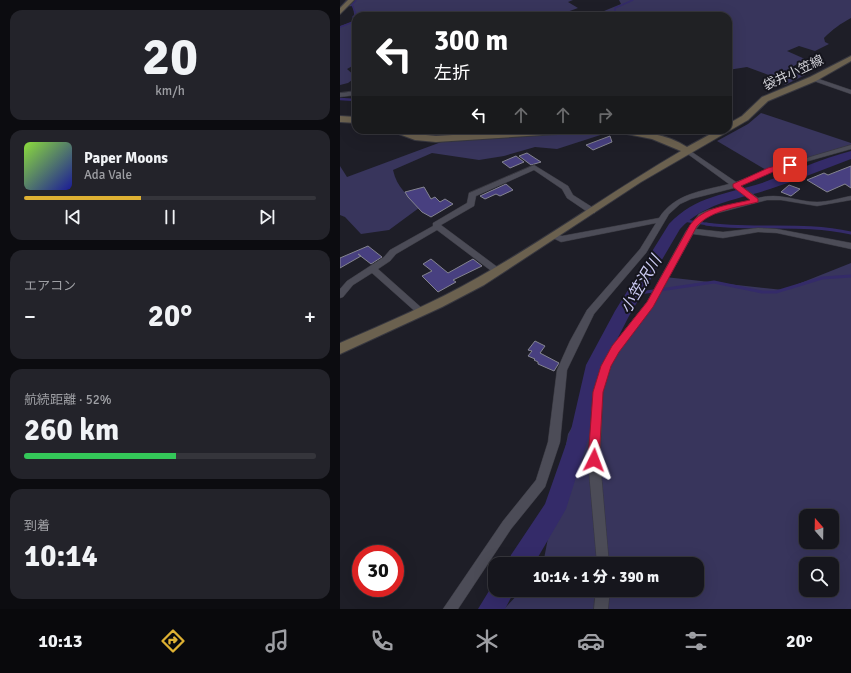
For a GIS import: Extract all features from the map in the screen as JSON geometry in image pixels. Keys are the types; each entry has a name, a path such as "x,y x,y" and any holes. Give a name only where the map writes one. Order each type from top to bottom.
{"main road":[{"path":"340,12 351,0"},
{"name":"袋井小笠線","path":"732,126 745,118 765,99 813,79 851,58"},
{"path":"340,119 352,120"},
{"path":"405,134 415,137 436,139 512,134"},
{"path":"636,134 683,147 687,151"},
{"path":"340,349 421,312 497,271 592,210 717,134"}],"street":[{"path":"813,79 851,92"},
{"path":"340,95 352,94"},
{"path":"450,609 507,525 541,483 554,442 562,370 574,341 590,312 643,251 661,220 677,202 688,197 735,185 771,170 851,147"},
{"path":"687,151 756,200"},
{"path":"340,295 350,283 414,239 438,226 436,225 470,204 472,195 534,167 565,188 570,196 592,210"},
{"path":"602,557 594,460 598,392 606,366 615,349 650,304 690,231 702,216 711,212 756,200 782,198 817,204 851,198"},
{"path":"553,236 561,239 661,220"},
{"path":"438,226 497,271"},
{"path":"690,231 723,235 758,230 778,231 851,246"},
{"path":"372,268 421,312"},
{"path":"601,609 602,597"}],"shaded area":[{"path":"346,0 573,0 568,2 578,8 567,12 354,12 353,6 340,7"},
{"path":"619,0 851,0 851,18 830,32 824,38 825,42 829,44 815,51 799,46 787,51 805,59 789,69 805,75 785,85 782,80 747,67 732,69 732,12 599,12 621,4"},
{"path":"352,22 352,66 347,69 352,73 352,80 348,83 340,85 340,26"},
{"path":"761,113 851,143 851,147 768,171 717,141 748,124"},
{"path":"414,134 604,134 557,149 535,147 504,156 479,160 432,153 393,170 400,187 412,198 423,205 389,230 361,234 345,217 340,215 340,166 347,177 444,141"},
{"path":"851,263 851,609 504,609 515,597 704,597 704,557 544,557 568,434 618,346 663,289 665,277 783,290"}],"building":[{"path":"610,136 612,142 593,150 586,145"},
{"path":"527,153 541,162 531,165 519,156"},
{"path":"516,156 524,162 510,168 502,162"},
{"path":"851,166 851,188 845,184 827,192 807,180 824,173 828,175"},
{"path":"506,184 513,190 500,196 496,194 485,199 480,196"},
{"path":"789,185 800,189 791,196 781,192"},
{"path":"424,187 431,199 435,197 440,202 445,199 453,204 431,217 422,212 405,192"},
{"path":"368,246 382,257 371,264 361,256 340,268 340,258"},
{"path":"431,259 448,273 473,259 482,266 453,280 456,282 438,292 422,276 432,271 423,264"},
{"path":"535,341 545,346 540,353 559,363 554,371 538,364 538,362 534,360 535,359 528,356 532,351 528,350"}],"waterway":[{"path":"355,12 352,5 356,0"},
{"path":"615,12 615,8 633,0"},
{"path":"340,27 352,22"},
{"path":"340,99 352,100"},
{"name":"小笠沢川","path":"524,557 555,509 581,430 595,365 621,315 674,227 685,215 706,203 765,186 851,155"},
{"path":"681,220 708,224"},
{"path":"708,224 742,227 815,228 851,233"},
{"path":"708,224 713,225"},
{"path":"633,294 714,282 762,292 776,292 822,278 851,276"},
{"name":"小笠沢川","path":"491,609 499,597"}],"route":[{"path":"594,460 598,392 606,366 615,349 650,304 694,225 702,216 711,212 756,200 735,185 771,170 790,165"}]}
